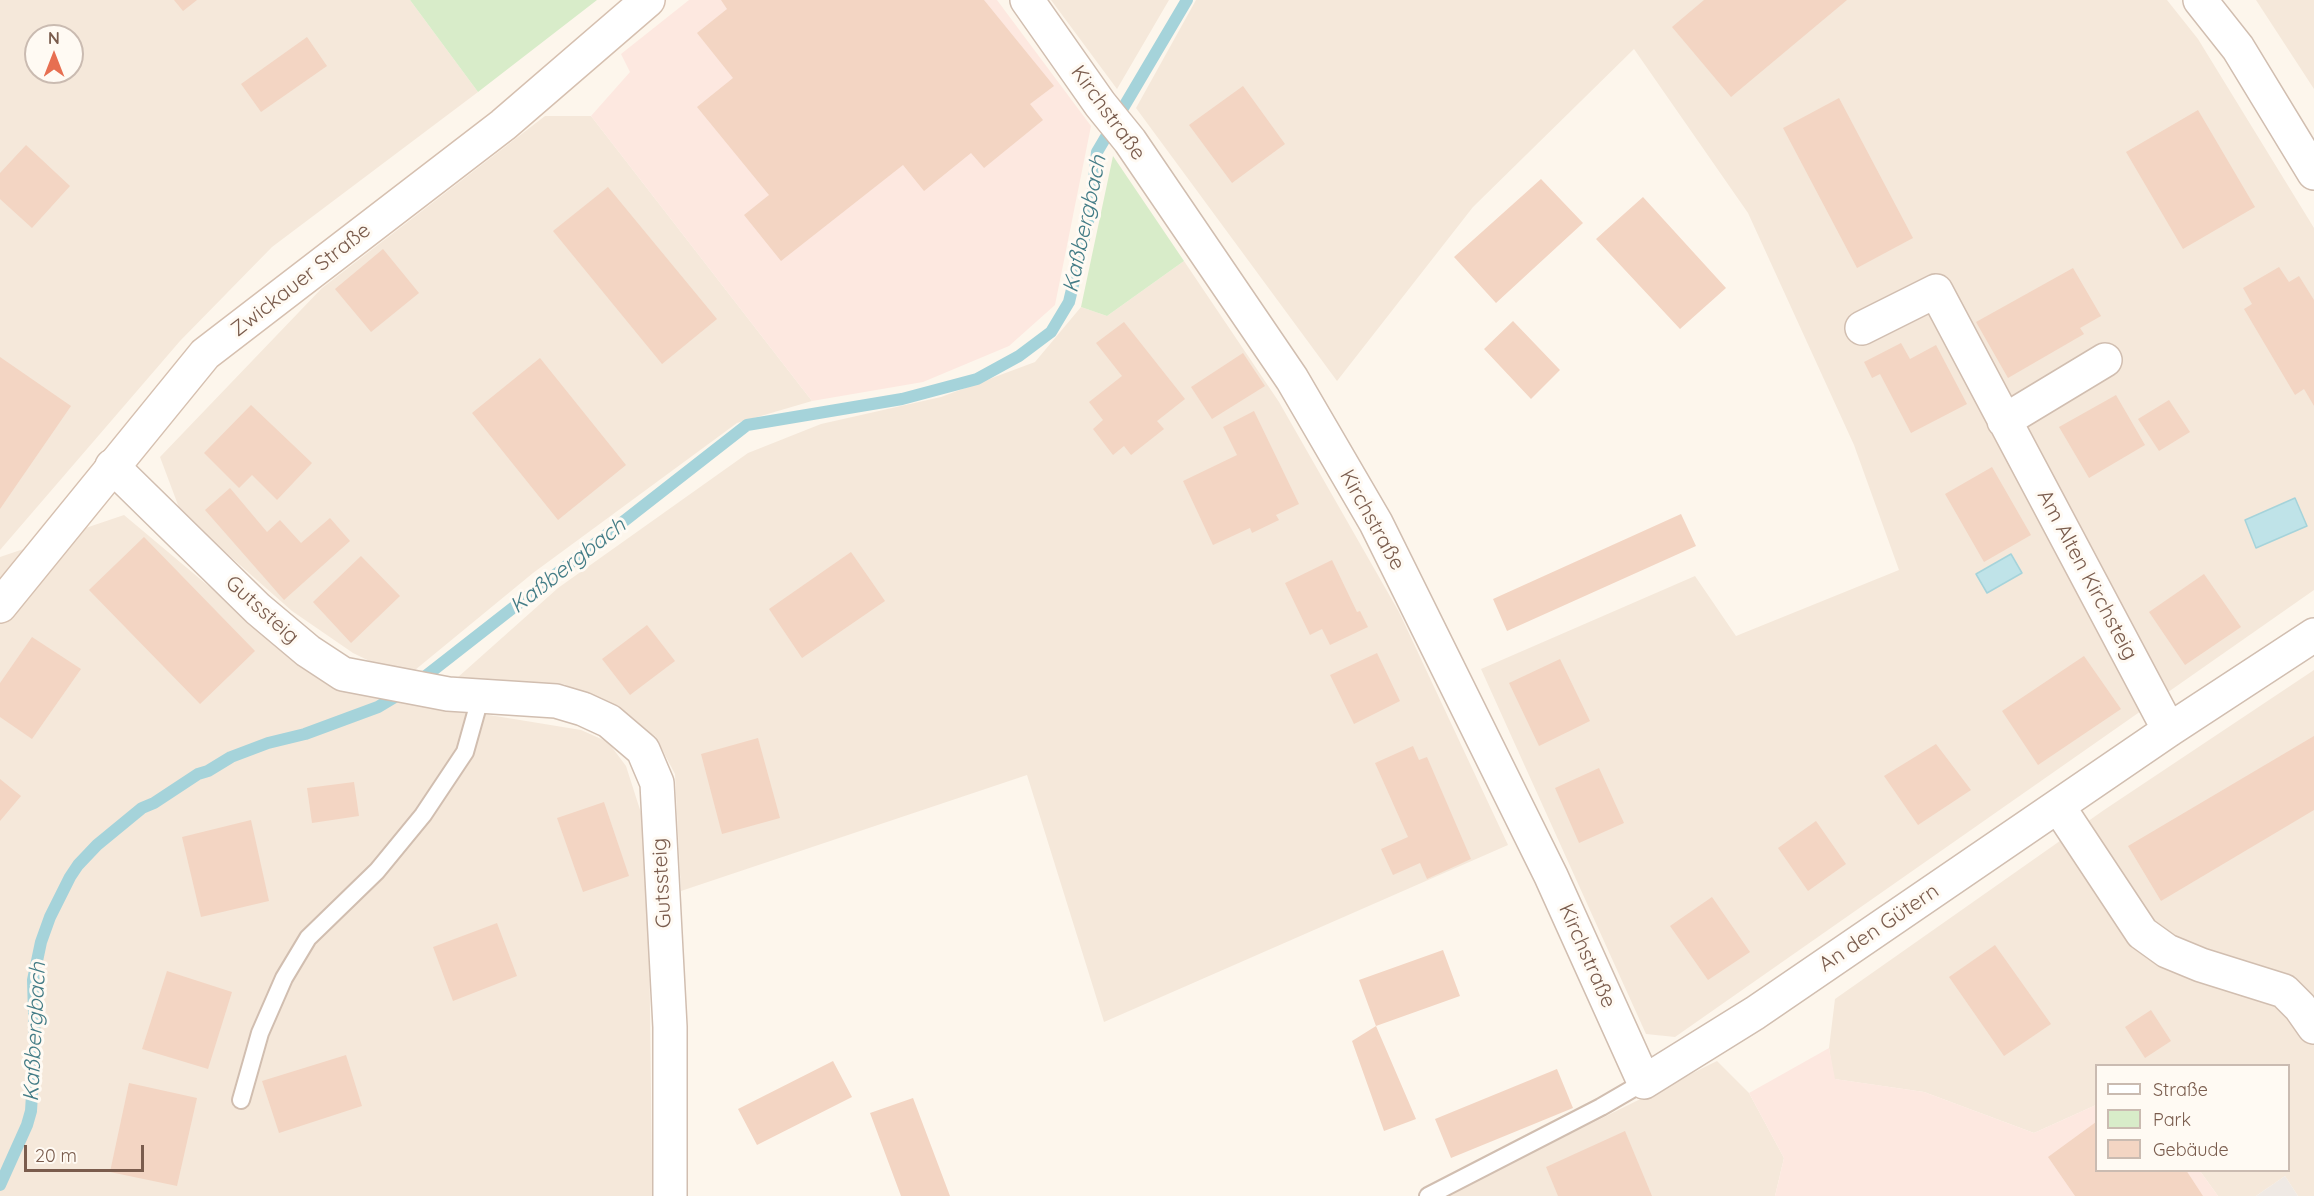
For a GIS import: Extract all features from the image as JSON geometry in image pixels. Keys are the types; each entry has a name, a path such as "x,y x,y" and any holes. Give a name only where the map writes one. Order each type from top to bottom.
{"street":[{"name":"Zwickauer Straße","path":"0,606 205,354 503,125 648,0"},
{"name":"Kirchstraße","path":"1027,0 1100,104 1130,141 1292,379 1377,523 1546,866 1644,1082"},
{"path":"2200,0 2238,48 2314,173"},
{"name":"Am Alten Kirchsteig","path":"1862,328 1936,291 2169,730"},
{"path":"2004,421 2105,360"},
{"name":"Gutssteig","path":"112,466 258,609 308,651 343,674 448,694 556,701 583,709 609,721 643,750 657,783 670,1027 670,1196"},
{"name":"An den Gütern","path":"1644,1082 1755,1013 2169,730 2314,635"},
{"path":"2058,806 2142,933 2167,951 2200,965 2284,991 2300,1007 2314,1027"}],"lane":[{"path":"241,1100 260,1033 284,978 308,938 377,871 423,815 465,752 481,695"},
{"name":"An den Gütern","path":"1428,1196 1601,1107 1644,1082"}],"shaded area":[{"path":"0,0 410,0 478,92 272,247 180,341 0,550"},
{"path":"689,0 997,0 1091,126 1055,305 1009,346 923,382 812,401 591,116 630,72 621,54"},
{"path":"1051,0 1169,0 1117,89"},
{"path":"1196,0 2167,0 2198,39 2314,228 2314,590 1675,1037 1646,1034 1481,669 1695,576 1736,636 1899,570 1854,445 1748,213 1634,49 1473,207 1337,381 1136,108"},
{"path":"2256,0 2314,0 2314,89"},
{"path":"545,116 591,116 812,401 737,423 533,573 415,670 390,671 353,653 292,611 181,513 160,457 322,288"},
{"path":"1184,261 1279,402 1399,612 1508,845 1104,1022 1027,775 681,891 675,774 655,736 564,684 457,678 558,588 748,453 821,424 941,397 1035,362 1081,307 1107,316"},
{"path":"124,515 318,678 416,703 581,730 608,742 626,766 642,816 648,855 652,1168 657,1196 0,1196 0,557"},
{"path":"2314,670 2314,1196 2298,1196 2285,1176 2256,1196 2218,1196 2201,1172 2290,1172 2290,1064 2095,1064 2095,1105 2034,1133 1924,1092 1834,1079 1829,1048 1835,999 2104,810"},
{"path":"1829,1048 1835,1079 1924,1092 2034,1133 2095,1105 2095,1172 2201,1172 2218,1196 1775,1196 1784,1158 1749,1093"},
{"path":"1717,1061 1749,1093 1784,1158 1775,1196 1445,1196"},
{"path":"2285,1176 2298,1196 2256,1196"}],"green space":[{"path":"410,0 597,0 478,92"},
{"path":"1113,156 1184,261 1107,316 1081,307"}],"water":[{"path":"2295,498 2307,526 2256,548 2245,520"},
{"path":"2011,554 2022,573 1987,593 1976,574"}],"building":[{"path":"174,0 197,0 183,11"},
{"path":"721,0 984,0 1054,86 1030,104 1043,120 984,168 971,153 924,191 903,165 781,261 744,215 769,195 697,107 733,78 697,33 727,9"},
{"path":"1704,0 1847,0 1731,97 1672,27"},
{"path":"307,37 327,66 261,112 241,84"},
{"path":"1243,86 1285,144 1232,183 1189,125"},
{"path":"1839,98 1913,238 1857,268 1783,128"},
{"path":"2198,110 2255,207 2183,249 2126,152"},
{"path":"26,145 70,186 32,228 0,199 0,173"},
{"path":"1541,179 1583,223 1496,303 1454,257"},
{"path":"608,187 717,319 662,364 553,231"},
{"path":"1643,197 1726,288 1680,329 1596,239"},
{"path":"383,249 419,293 371,332 335,289"},
{"path":"2279,267 2289,282 2299,276 2314,300 2314,406 2304,389 2295,395 2244,309 2252,304 2243,288"},
{"path":"2073,268 2101,316 2080,328 2084,334 2008,378 1976,322"},
{"path":"1513,321 1560,370 1531,399 1484,349"},
{"path":"1124,322 1185,399 1157,421 1164,429 1131,455 1124,446 1113,455 1093,429 1103,420 1089,402 1122,376 1096,343"},
{"path":"1901,343 1910,359 1936,345 1967,404 1911,433 1880,374 1872,378 1864,362"},
{"path":"1243,353 1265,386 1212,419 1191,387"},
{"path":"0,357 71,406 0,509"},
{"path":"540,358 626,465 558,520 472,413"},
{"path":"2116,395 2145,445 2089,478 2059,427"},
{"path":"2169,400 2190,432 2159,451 2138,419"},
{"path":"251,405 312,463 277,500 252,475 239,488 204,453"},
{"path":"1254,411 1299,504 1276,515 1279,520 1252,533 1250,528 1213,545 1183,481 1237,455 1223,427"},
{"path":"1992,467 2031,535 1984,562 1945,494"},
{"path":"230,488 267,532 280,520 301,543 330,518 350,541 284,600 205,510"},
{"path":"1681,514 1696,546 1507,631 1493,599"},
{"path":"144,537 255,651 200,704 89,590"},
{"path":"851,552 885,601 802,658 769,609"},
{"path":"361,556 400,596 351,643 313,602"},
{"path":"1332,560 1357,612 1360,611 1368,627 1330,645 1322,629 1310,635 1285,583"},
{"path":"2204,574 2241,627 2185,665 2149,612"},
{"path":"647,625 675,661 630,695 602,659"},
{"path":"32,637 81,669 32,739 0,717 0,683"},
{"path":"1377,653 1400,701 1354,724 1330,675"},
{"path":"2084,656 2121,709 2038,765 2002,711"},
{"path":"1560,659 1590,721 1539,746 1509,683"},
{"path":"2314,736 2314,810 2161,901 2128,846"},
{"path":"758,738 780,818 722,834 701,754"},
{"path":"1936,744 1971,790 1918,825 1884,776"},
{"path":"1413,746 1419,760 1427,757 1471,859 1427,879 1420,863 1393,875 1381,849 1408,837 1375,763"},
{"path":"1599,768 1624,823 1579,843 1555,788"},
{"path":"0,779 21,796 0,821"},
{"path":"354,782 359,816 312,823 307,788"},
{"path":"604,802 629,876 583,892 557,818"},
{"path":"251,820 269,901 201,917 182,837"},
{"path":"1816,821 1846,864 1808,891 1778,848"},
{"path":"1712,897 1750,952 1708,980 1670,926"},
{"path":"497,923 517,976 453,1001 433,947"},
{"path":"1995,945 2051,1024 2004,1056 1949,977"},
{"path":"1443,950 1460,996 1376,1026 1359,980"},
{"path":"167,971 232,992 208,1069 142,1049"},
{"path":"2151,1010 2171,1041 2145,1058 2125,1027"},
{"path":"1376,1026 1416,1119 1384,1131 1352,1041"},
{"path":"346,1055 362,1106 279,1133 262,1081"},
{"path":"833,1061 852,1097 757,1145 738,1109"},
{"path":"1557,1069 1573,1108 1451,1158 1435,1119"},
{"path":"129,1083 197,1098 177,1186 110,1172"},
{"path":"913,1098 950,1196 901,1196 870,1113"},
{"path":"2095,1123 2095,1172 2187,1172 2203,1196 2075,1196 2048,1157"},
{"path":"1625,1131 1652,1196 1558,1196 1546,1167"}],"waterway":[{"name":"Kaßbergbach","path":"418,682 747,425 902,399 977,379 1019,356 1051,332 1069,302 1091,209 1097,152 1187,0"},
{"name":"Kaßbergbach","path":"0,1185 31,1111 35,1045 33,980 41,942 50,917 78,865 97,845 142,808 154,803 198,774 208,771 231,757 268,743 305,734 378,707 403,692"}]}
